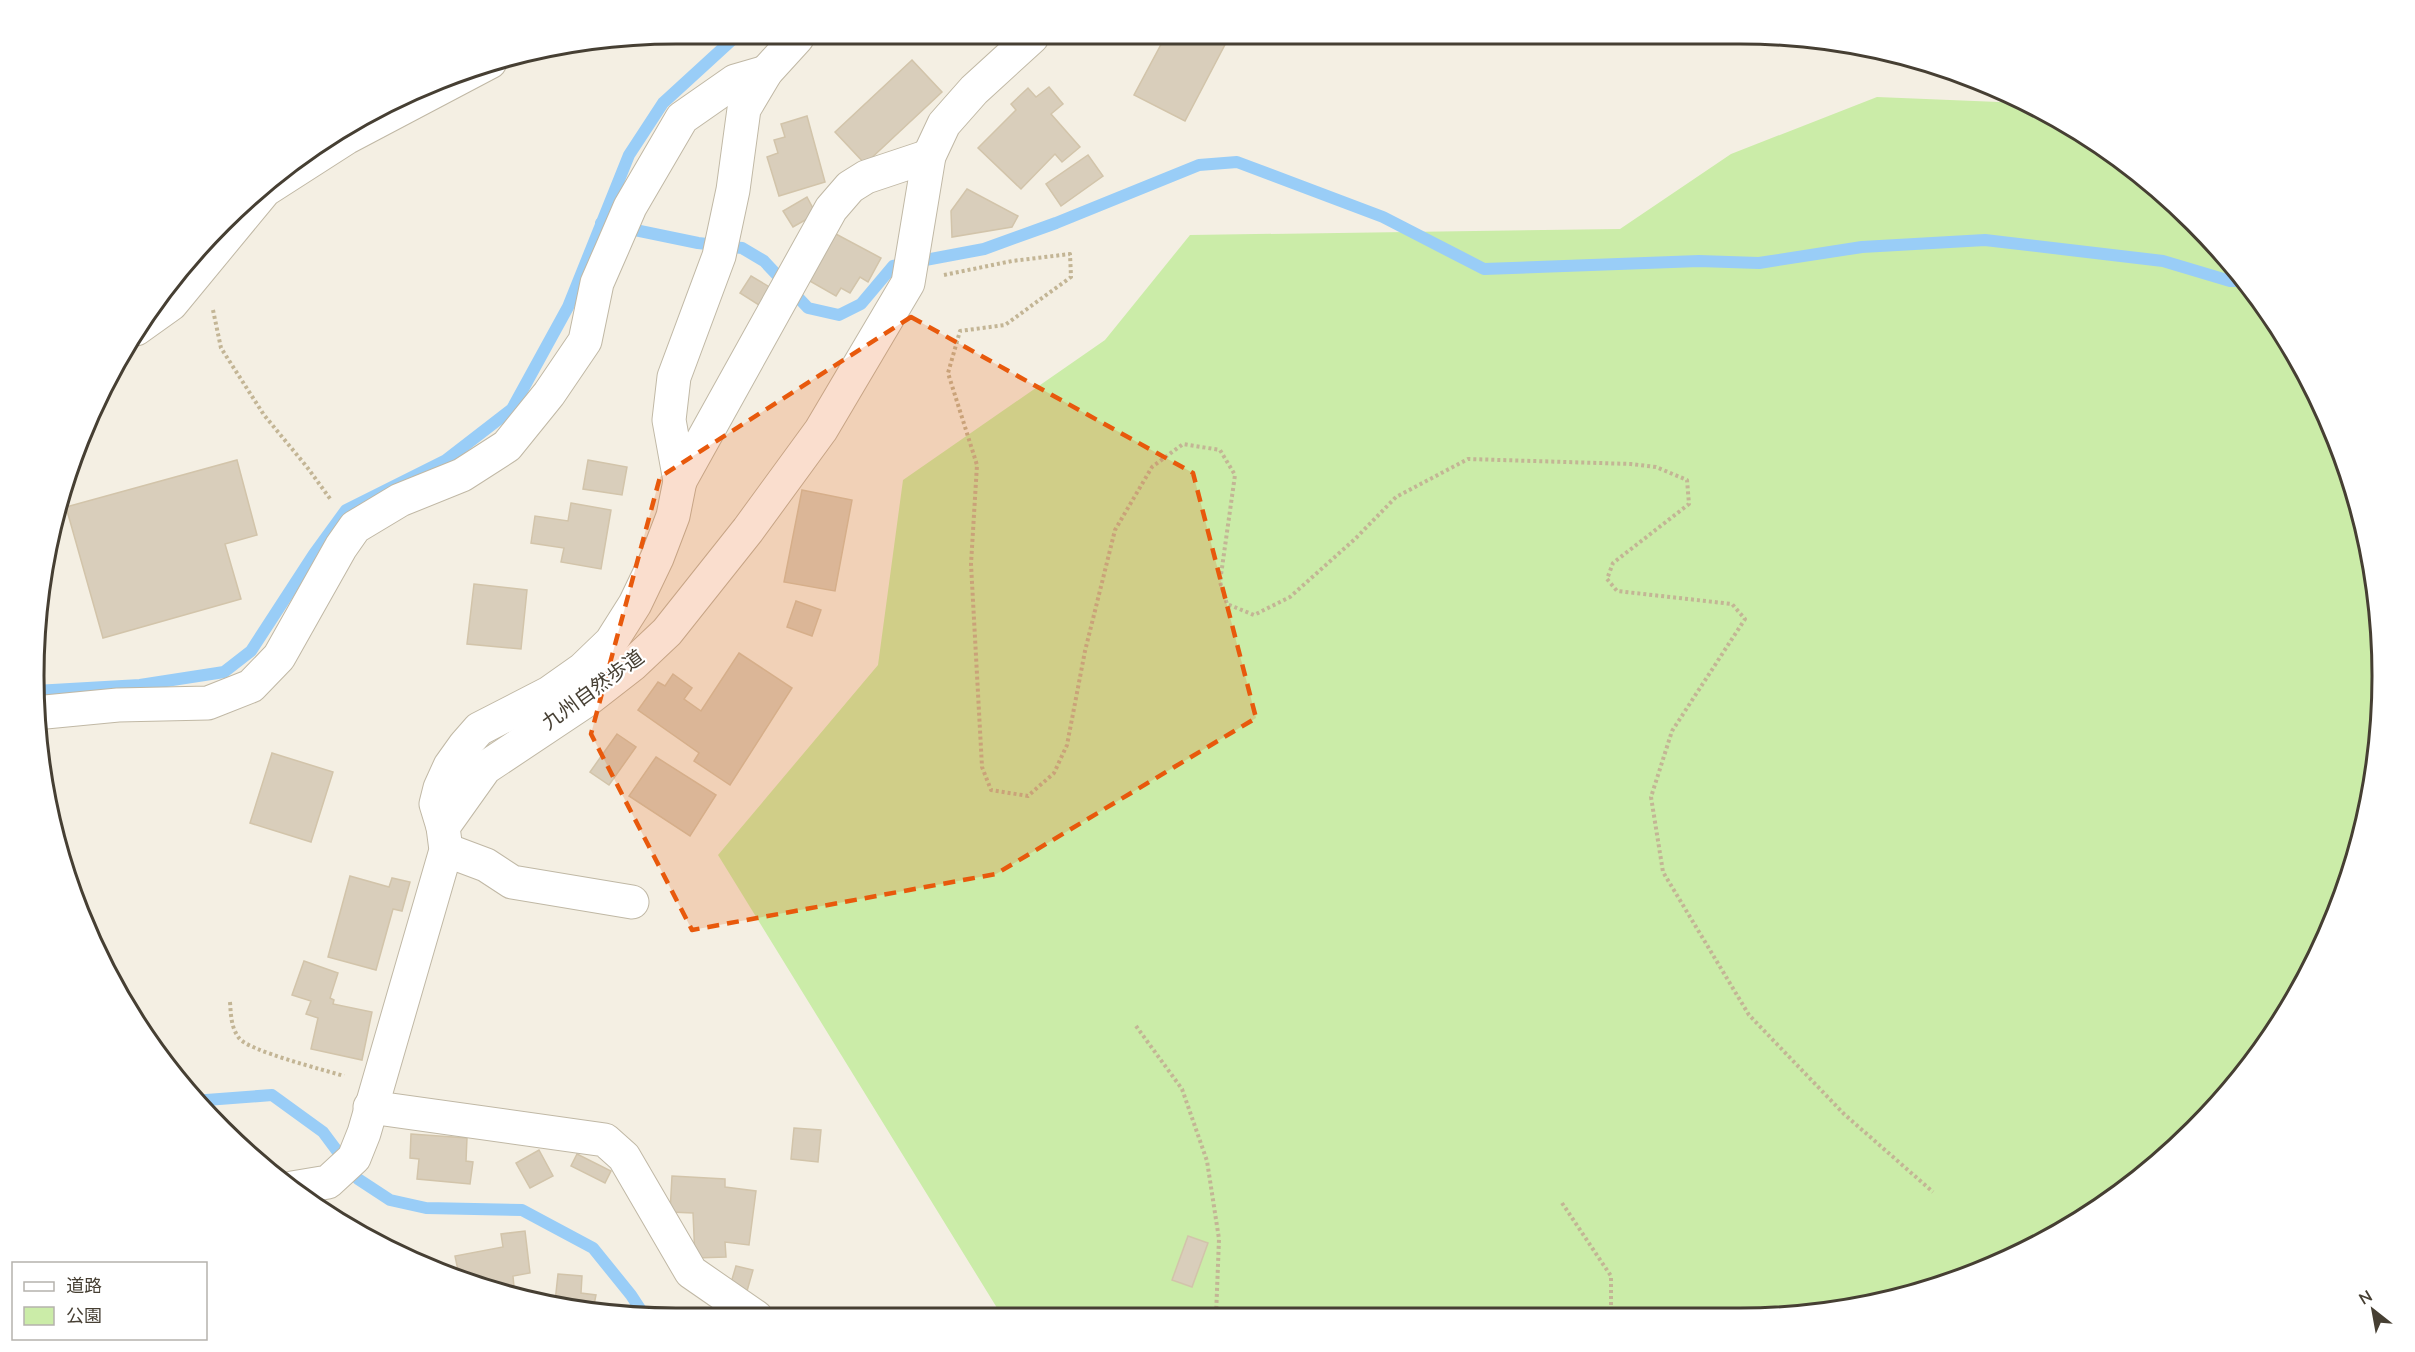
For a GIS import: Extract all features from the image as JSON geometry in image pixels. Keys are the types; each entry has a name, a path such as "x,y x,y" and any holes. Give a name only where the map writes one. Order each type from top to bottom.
{"street":[{"path":"680,481 669,420 674,377 719,256 733,190 744,108 766,72 792,44"},
{"path":"908,281 929,156 944,124 974,90 1024,44"},
{"path":"45,712 118,705 208,703 251,686 279,657 341,547 355,527 400,500 462,475 507,446 549,394 585,341 597,283 610,251 630,207 682,118 735,81 766,72"},
{"path":"302,166 346,138 428,94"},
{"path":"632,902 512,882 445,838 436,804 440,788 450,766 479,729 549,693 583,669 611,642 635,604 657,558 673,516 680,481 831,209 850,186 866,177 929,156"},
{"path":"159,313 171,304 248,211"},
{"name":"九州自然歩道","path":"303,1186 328,1182 354,1158 445,838 485,768 586,700 632,665 667,632 748,530 821,430 908,281"},
{"path":"370,1108 605,1140 624,1157 691,1272 743,1308"}],"path":[{"path":"908,281 1012,261 1070,254 1071,278 1005,325 960,331 948,373 977,465 971,564 982,767 991,790 1028,796 1054,773 1067,745 1085,651 1115,530 1152,467 1183,444 1220,450 1235,475 1220,582 1227,604 1254,615 1290,597 1355,539 1396,497 1468,459 1631,464 1656,467 1687,480 1689,504 1613,562 1606,579 1617,591 1732,604 1745,619 1672,731 1651,797 1663,872 1749,1015 1844,1114 1933,1192"},
{"path":"212,305 221,348 264,416 307,467 326,494"},
{"path":"230,1002 232,1024 241,1041 370,1108"},
{"path":"1136,1026 1182,1089 1207,1161 1219,1239 1216,1308"},
{"path":"1562,1203 1611,1276 1611,1308"}],"highlighted area":[{"path":"911,317 1193,473 1256,718 996,874 692,930 591,734 660,477"}],"green space":[{"path":"1877,97 2004,102 2055,128 2090,150 2156,200 2215,259 2241,291 2287,360 2323,434 2350,512 2366,593 2372,676 2366,759 2350,840 2338,879 2306,956 2265,1027 2215,1093 2156,1152 2124,1178 2055,1224 2019,1243 1942,1275 1903,1287 1822,1303 1739,1308 997,1308 718,855 878,665 903,480 1105,340 1190,235 1620,229 1731,154"}],"building":[{"path":"1161,44 1225,44 1185,121 1134,95"},
{"path":"912,60 942,92 865,164 835,132"},
{"path":"1049,87 1063,104 1051,114 1080,147 1062,162 1055,154 1021,189 978,148 1016,110 1011,104 1028,88 1036,97"},
{"path":"807,116 825,182 779,196 767,157 778,153 774,140 785,137 781,124"},
{"path":"1088,155 1103,176 1061,206 1046,184"},
{"path":"967,189 1018,216 1012,227 952,237 951,211"},
{"path":"807,197 816,214 793,227 783,211"},
{"path":"834,233 881,258 868,282 860,277 850,293 841,288 836,296 808,280"},
{"path":"751,276 773,289 762,307 740,293"},
{"path":"237,460 257,535 225,544 241,599 103,638 67,507"},
{"path":"588,460 627,467 622,495 583,489"},
{"path":"802,490 852,500 835,591 784,582"},
{"path":"571,503 611,510 601,569 561,562 564,548 531,543 535,516 568,521"},
{"path":"474,584 527,590 521,649 467,644"},
{"path":"796,601 821,610 812,636 787,627"},
{"path":"739,653 792,688 730,785 694,761 699,753 638,710 658,682 665,686 673,674 692,688 684,699 701,711"},
{"path":"617,734 636,747 609,785 590,772"},
{"path":"272,753 333,772 311,842 250,823"},
{"path":"656,757 716,795 690,836 629,796"},
{"path":"350,876 389,887 392,878 410,882 402,911 393,909 376,970 328,957"},
{"path":"304,961 338,973 330,998 334,1000 333,1004 372,1012 362,1060 311,1049 318,1018 306,1014 311,1001 292,995"},
{"path":"794,1128 821,1130 818,1162 791,1159"},
{"path":"411,1134 467,1138 466,1161 473,1162 470,1184 417,1179 419,1159 410,1158"},
{"path":"539,1150 553,1176 530,1188 516,1163"},
{"path":"577,1154 611,1171 605,1183 571,1166"},
{"path":"672,1176 725,1179 725,1187 756,1191 749,1245 725,1242 726,1257 695,1258 693,1213 670,1212"},
{"path":"525,1231 530,1273 513,1276 514,1287 458,1269 455,1256 503,1247 501,1234"},
{"path":"1188,1236 1208,1243 1192,1287 1172,1280"},
{"path":"736,1266 753,1270 747,1291 730,1286"},
{"path":"558,1274 582,1276 581,1293 596,1295 594,1303 556,1296"}],"waterway":[{"path":"44,690 140,685 224,672 251,651 314,554 346,510 446,460 512,409 568,307 629,155 663,103 727,44"},
{"path":"601,223 698,243 742,248 764,261 808,308 839,315 861,304 893,266 984,249 1056,223 1199,165 1237,162 1383,217 1484,269 1699,261 1759,263 1862,247 1985,240 2163,261 2233,281"},
{"path":"207,1100 272,1095 323,1132 358,1179 390,1200 426,1208 522,1210 593,1248 639,1307"}]}
